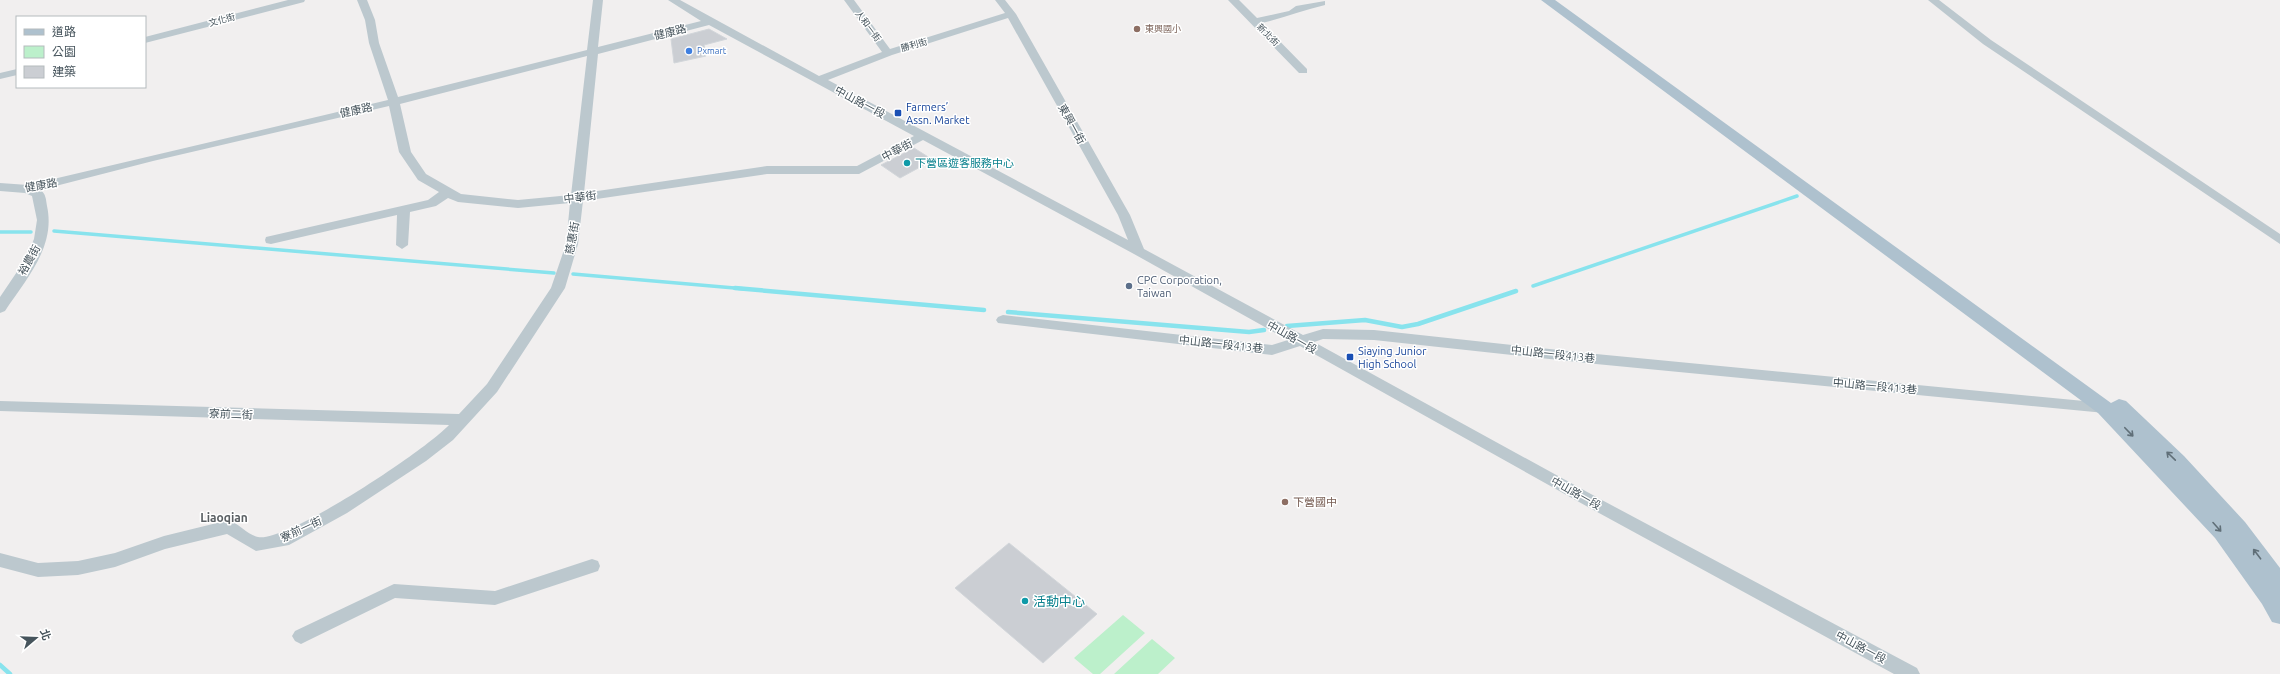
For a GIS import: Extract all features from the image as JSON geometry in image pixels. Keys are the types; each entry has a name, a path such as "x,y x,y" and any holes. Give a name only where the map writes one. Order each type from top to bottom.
{"main road":[{"path":"1547,0 1932,279 2105,408 2222,532 2270,597 2280,615"},
{"path":"1559,0 1943,276 2126,411 2177,461 2238,528 2280,585"}],"street":[{"name":"文化街","path":"146,40 300,0"},
{"name":"中華街","path":"362,0 394,102 405,152 422,177 458,198 518,204 578,198 767,170 859,170 922,136"},
{"name":"慈惠街","path":"462,420 492,388 558,288 572,244 598,0"},
{"name":"中山路一段","path":"673,0 710,22 1139,251 1300,342 1911,674"},
{"name":"人和一街","path":"849,0 888,53"},
{"name":"東興一街","path":"1000,0 1011,14 1124,214 1139,251"},
{"name":"新北街","path":"1233,0 1303,71"},
{"path":"1933,0 1987,42 2280,240"},
{"path":"1255,22 1292,13 1300,8 1321,3"},
{"name":"勝利街","path":"819,80 888,53 1011,14"},
{"name":"健康路","path":"0,187 28,189 151,158 394,102 710,22"},
{"path":"0,76 16,72"},
{"name":"裕農街","path":"0,308 36,252 42,235 43,227 38,194 28,189"},
{"path":"271,240 432,203 448,192"},
{"path":"402,245 404,209"},
{"name":"中山路一段413巷","path":"1003,320 1272,350 1323,334 1374,335 1596,359 2105,408"},
{"name":"寮前二街","path":"0,406 114,411 462,420"},
{"name":"寮前一街","path":"0,560 38,570 78,568 115,560 164,543 228,527 256,544 283,540 335,512 421,457 448,436 462,420"},
{"path":"301,636 394,591 495,598 592,566"}],"green space":[{"path":"1123,615 1145,633 1100,674 1093,674 1074,658"},
{"path":"1152,639 1175,658 1158,674 1114,674"}],"building":[{"name":"Pxmart","path":"709,29 727,39 704,45 706,56 674,63 671,39"},
{"name":"下營區遊客服務中心","path":"914,148 933,160 900,178 881,165"},
{"name":"活動中心","path":"1009,543 1097,614 1043,663 955,588"}],"waterway":[{"path":"1533,286 1797,196"},
{"path":"54,231 554,273"},
{"path":"0,232 31,232"},
{"path":"573,274 746,289"},
{"path":"735,288 984,310"},
{"path":"1287,326 1365,320 1402,327 1418,324 1516,291"},
{"path":"1008,312 1249,332 1264,330"},
{"path":"0,665 10,674"}],"place":[{"name":"東興國小","path":"1137,29"},
{"name":"Pxmart","path":"689,51"},
{"name":"Farmers’ Assn. Market","path":"898,113"},
{"name":"下營區遊客服務中心","path":"907,163"},
{"name":"CPC Corporation, Taiwan","path":"1129,286"},
{"name":"Siaying Junior High School","path":"1350,357"},
{"name":"下營國中","path":"1285,502"},
{"name":"活動中心","path":"1025,601"}],"district":[{"name":"Liaoqian","path":"224,517"}]}
